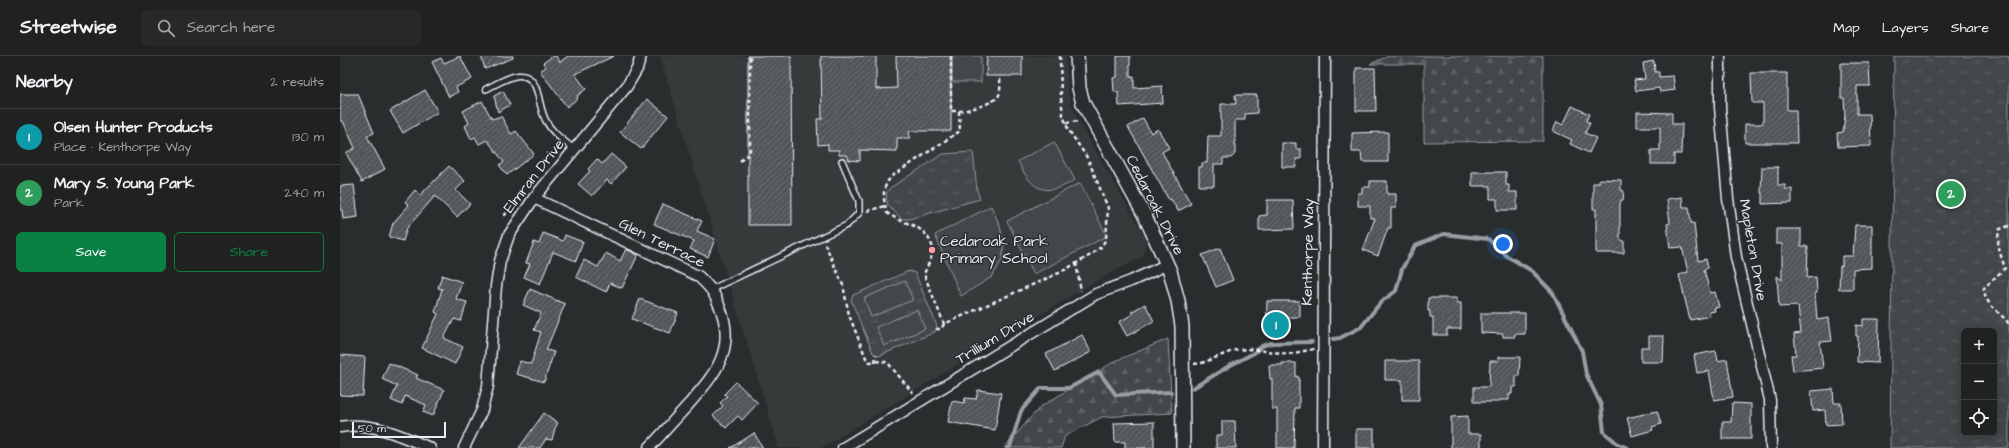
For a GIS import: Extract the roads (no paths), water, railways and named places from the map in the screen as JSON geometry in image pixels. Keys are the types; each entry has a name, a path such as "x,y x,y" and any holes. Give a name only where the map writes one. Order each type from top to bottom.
{"street":[{"name":"Elmran Drive","path":"464,448 482,410 488,386 495,297 500,261 514,227 534,198 627,86 637,69 641,56"},
{"name":"Cedaroak Drive","path":"1077,56 1079,88 1083,103 1145,216 1168,264 1178,301 1182,326 1183,448"},
{"name":"Kenthorpe Way","path":"1323,448 1322,348 1325,56"},
{"name":"Mapleton Drive","path":"1720,56 1720,107 1728,199 1736,257 1770,400 1771,448"},
{"name":"Glen Terrace","path":"534,198 698,276 712,289 724,320 724,349 721,361 708,381 649,448"},
{"name":"Trillium Drive","path":"844,448 1083,301 1096,294 1131,281 1168,264"},
{"path":"340,427 362,426 378,428 430,448"}],"lane":[{"path":"486,89 511,77 522,75 530,78 537,89 545,120 550,129 574,149"},
{"path":"712,289 847,225 859,212 859,201 842,161"}],"waterway":[{"path":"1333,339 1340,338 1361,327 1381,302 1396,291 1402,269 1415,246 1444,234 1488,239 1507,256 1532,271 1553,293 1582,351 1586,374 1601,405 1604,432 1618,444 1628,448"},
{"path":"1193,388 1254,353 1262,346 1271,343 1312,342"},
{"path":"1008,448 1010,447 1021,411 1041,388 1069,388 1099,372 1116,395 1171,392"}],"place":[{"name":"Mary S. Young Park","path":"1951,194"},
{"name":"Cedaroak Park Primary School","path":"932,250"},
{"name":"Olsen Hunter Products","path":"1276,325"}]}
